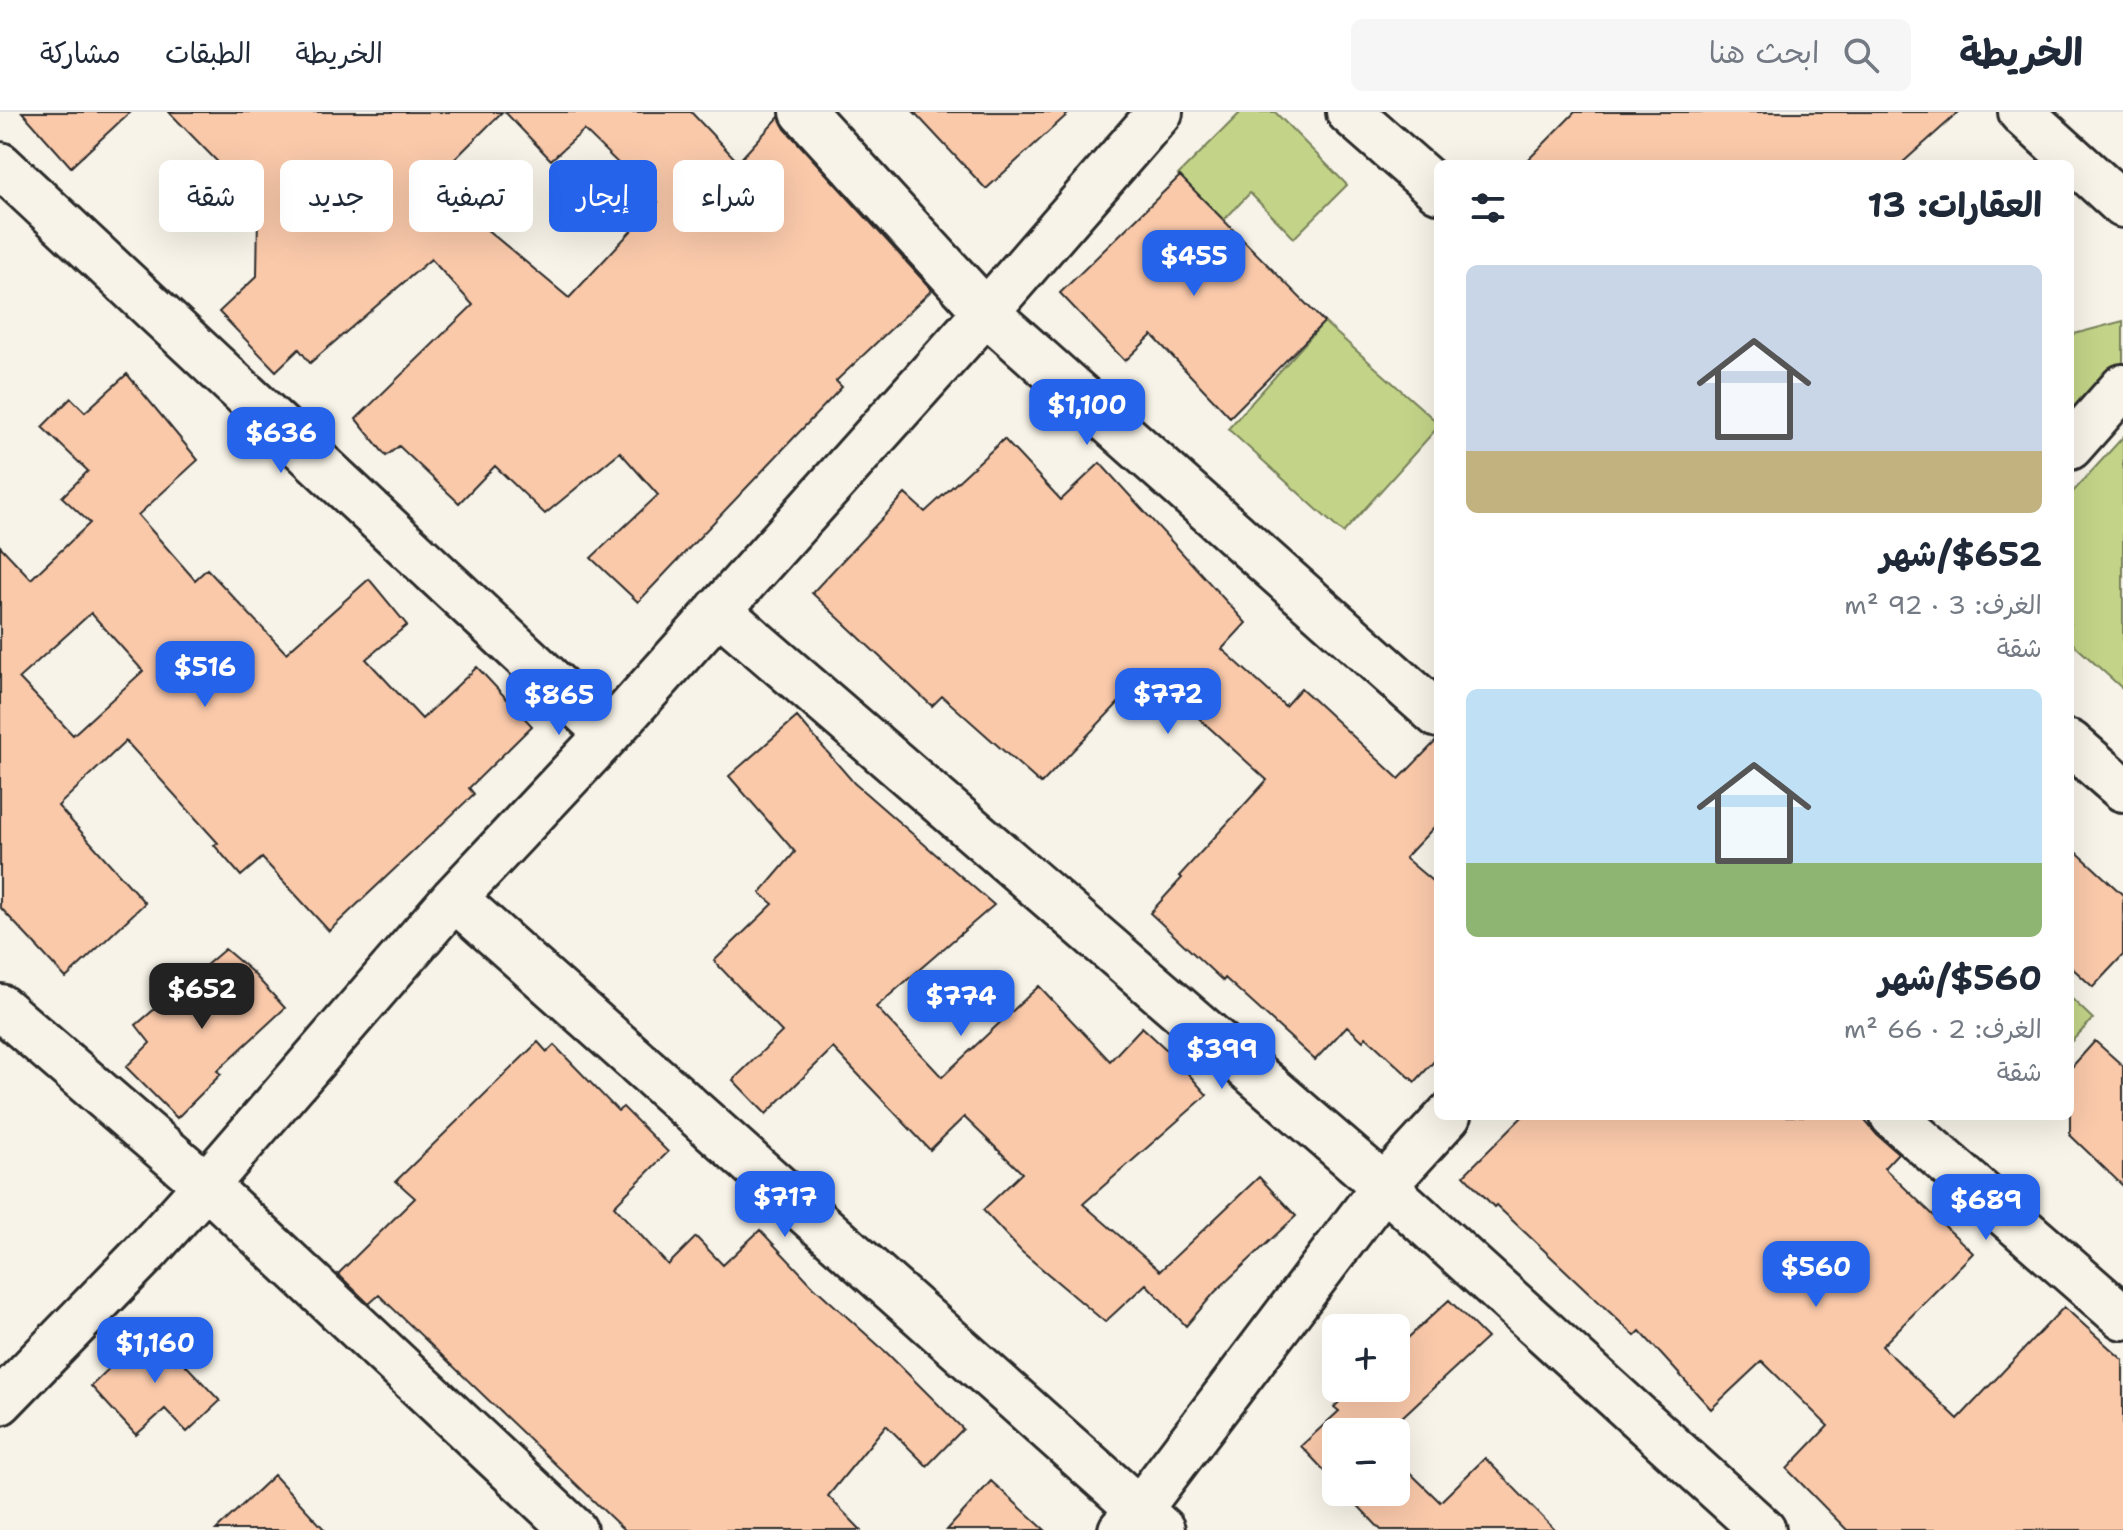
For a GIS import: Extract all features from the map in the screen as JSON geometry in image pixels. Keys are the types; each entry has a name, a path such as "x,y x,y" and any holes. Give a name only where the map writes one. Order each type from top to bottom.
{"street":[{"path":"803,112 986,312 1434,711"},
{"path":"0,1402 146,1252 454,898 608,734 986,312 1160,112"},
{"path":"1349,112 1434,186"},
{"path":"2021,112 2074,160"},
{"path":"2074,160 2123,205"},
{"path":"0,165 608,734"},
{"path":"2074,442 2123,387"},
{"path":"718,610 1384,1186 1763,1530"},
{"path":"2074,746 2123,789"},
{"path":"454,898 1141,1523 1384,1186 1444,1120"},
{"path":"0,1007 206,1185 574,1530"},
{"path":"1898,1120 2123,1317"}],"green space":[{"path":"1241,112 1275,112 1347,185 1294,238 1250,193 1224,220 1178,175"},
{"path":"2123,321 2123,364 2074,418 2074,334"},
{"path":"1324,322 1434,419 1434,431 1343,533 1228,429"},
{"path":"2123,437 2123,689 2074,645 2074,491"},
{"path":"2074,1001 2093,1019 2074,1039"}],"building":[{"path":"22,112 130,112 71,167"},
{"path":"169,112 502,112 454,160 409,160 409,232 490,232 569,298 630,232 657,232 657,160 615,160 584,130 551,160 505,112 691,112 736,160 673,160 673,232 784,232 784,160 740,160 779,117 785,129 932,290 836,381 842,387 638,602 591,558 658,495 620,452 545,514 495,466 459,503 399,446 386,456 356,419 473,305 431,259 310,363 299,349 276,371 219,312 257,276 258,232 264,232 264,160 216,160"},
{"path":"914,112 1070,112 986,189"},
{"path":"1575,112 1959,112 1905,160 1528,160"},
{"path":"1180,176 1324,322 1230,417 1152,335 1125,361 1060,293"},
{"path":"127,374 198,460 138,515 195,580 207,569 286,653 369,579 407,625 366,659 422,719 477,667 532,726 469,788 474,794 329,931 262,858 241,876 214,845 218,843 126,741 58,806 145,903 66,978 0,907 0,546 31,579 90,523 62,497 88,471 42,427 71,398 85,412","holes":["91,613 143,671 73,735 19,678"]},
{"path":"1004,439 1061,500 1100,463 1246,623 1222,649 1285,706 1301,688 1399,779 1434,743 1434,827 1405,858 1434,883 1434,1061 1415,1082 1366,1037 1363,1041 1347,1026 1315,1060 1150,913 1182,878 1179,876 1267,780 1148,672 1041,784 942,696 932,706 812,593 905,494 925,512"},
{"path":"797,717 854,783 994,905 876,1007 942,1077 1039,986 1110,1061 1142,1027 1207,1095 1083,1204 1160,1271 1259,1177 1296,1216 1215,1292 1186,1326 1146,1284 1105,1322 1022,1252 983,1210 1022,1173 964,1117 930,1150 833,1048 766,1114 733,1080 782,1032 714,961 773,904 760,893 795,852 729,776"},
{"path":"2074,850 2123,895 2123,955 2093,987 2074,970"},
{"path":"225,949 252,972 285,1008 217,1071 221,1074 177,1118 126,1067 150,1043 136,1025"},
{"path":"2095,1041 2123,1066 2123,1186 2070,1135 2070,1120 2074,1120 2074,1065"},
{"path":"538,1042 547,1052 554,1045 618,1111 623,1107 668,1152 614,1206 668,1265 696,1237 723,1265 760,1230 814,1287 888,1354 963,1429 927,1466 886,1425 828,1496 861,1530 624,1530 379,1295 369,1304 338,1274 415,1198 396,1181"},
{"path":"1519,1120 1864,1120 1898,1153 1884,1168 1973,1253 1882,1346 1958,1419 2064,1307 2123,1360 2123,1530 1847,1530 1787,1469 1828,1426 1762,1361 1711,1409 1640,1331 1635,1336 1496,1205 1494,1207 1464,1175"},
{"path":"1449,1300 1487,1338 1401,1418 1331,1418 1339,1411 1334,1407 1339,1402 1410,1402 1410,1336"},
{"path":"156,1323 184,1353 179,1358 220,1401 187,1432 165,1409 136,1435 91,1386"},
{"path":"1322,1427 1322,1468 1301,1446"},
{"path":"1485,1458 1555,1530 1381,1530 1358,1506 1410,1506 1410,1473 1440,1502"},
{"path":"274,1475 325,1530 216,1530"},
{"path":"991,1481 1045,1530 947,1530"}]}
